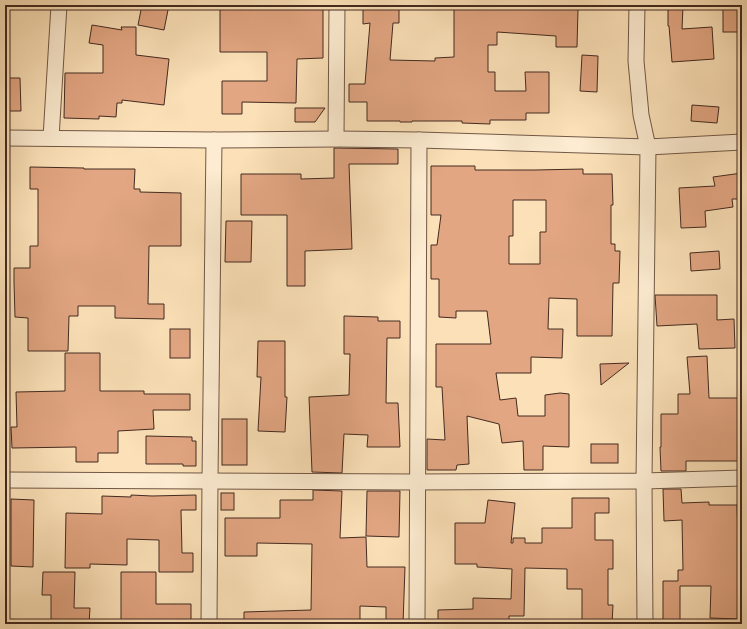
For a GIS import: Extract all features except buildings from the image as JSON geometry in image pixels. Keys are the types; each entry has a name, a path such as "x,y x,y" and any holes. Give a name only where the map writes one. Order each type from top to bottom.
{"street":[{"path":"51,138 59,5"},
{"path":"336,139 337,5"},
{"path":"637,5 636,61 641,115 648,147 644,481 645,624"},
{"path":"5,138 420,140 648,147 742,142"},
{"path":"209,624 214,140"},
{"path":"417,624 420,140"},
{"path":"5,480 418,482 644,481 742,478"}]}
